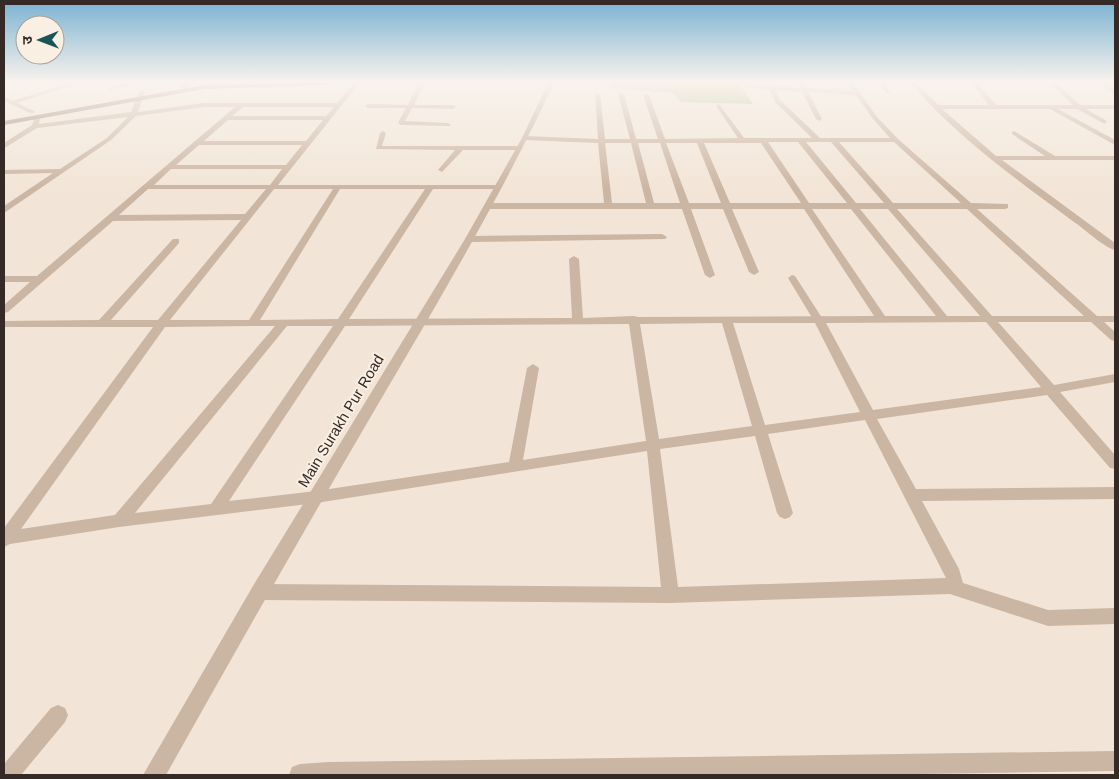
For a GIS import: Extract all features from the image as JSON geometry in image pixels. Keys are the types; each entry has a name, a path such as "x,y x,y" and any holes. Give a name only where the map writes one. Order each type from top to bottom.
{"main road":[{"path":"4,123 23,117"}],"street":[{"path":"35,117 35,126"},
{"path":"4,146 35,126 106,117"},
{"path":"4,210 109,139 131,117"},
{"path":"406,117 403,124 448,125"},
{"name":"Main Surakh Pur Road","path":"154,775 259,592 418,323 470,239 534,117"},
{"path":"598,117 608,206"},
{"path":"628,117 651,206"},
{"path":"654,117 710,275"},
{"path":"727,117 742,140"},
{"path":"795,117 818,140"},
{"path":"875,117 896,140 1115,338"},
{"path":"945,117 955,127 1115,247"},
{"path":"1069,117 1115,143"},
{"path":"1097,117 1106,122"},
{"path":"4,310 225,118 328,118"},
{"path":"5,538 161,324 328,118"},
{"path":"1014,133 1053,158"},
{"path":"384,134 378,148 461,148 522,143 634,140 896,140"},
{"path":"699,140 754,272"},
{"path":"763,140 882,320"},
{"path":"800,140 945,320"},
{"path":"833,140 1115,464"},
{"path":"197,143 307,143"},
{"path":"442,170 461,148"},
{"path":"997,158 1115,158"},
{"path":"169,167 288,167"},
{"path":"4,172 61,171"},
{"path":"146,187 498,187"},
{"path":"252,323 338,187"},
{"path":"216,509 430,187"},
{"path":"488,206 1006,206"},
{"path":"110,218 247,218"},
{"path":"470,239 662,237"},
{"path":"103,323 176,241"},
{"path":"574,259 578,320"},
{"path":"4,279 39,279"},
{"path":"4,324 418,323 634,319 819,321 1115,319"},
{"path":"634,319 644,396 653,445 670,595"},
{"path":"727,321 785,513"},
{"path":"819,321 953,574 955,583 950,586"},
{"path":"119,521 284,323"},
{"path":"515,467 533,368"},
{"path":"5,538 119,521 316,497 653,445 1051,390 1115,378"},
{"path":"910,495 1115,493"},
{"path":"259,592 670,595 950,586 1048,618 1115,616"},
{"path":"8,775 58,715"},
{"path":"300,775 628,772 821,764 1115,762"}],"lane":[{"path":"792,278 819,321"}]}
